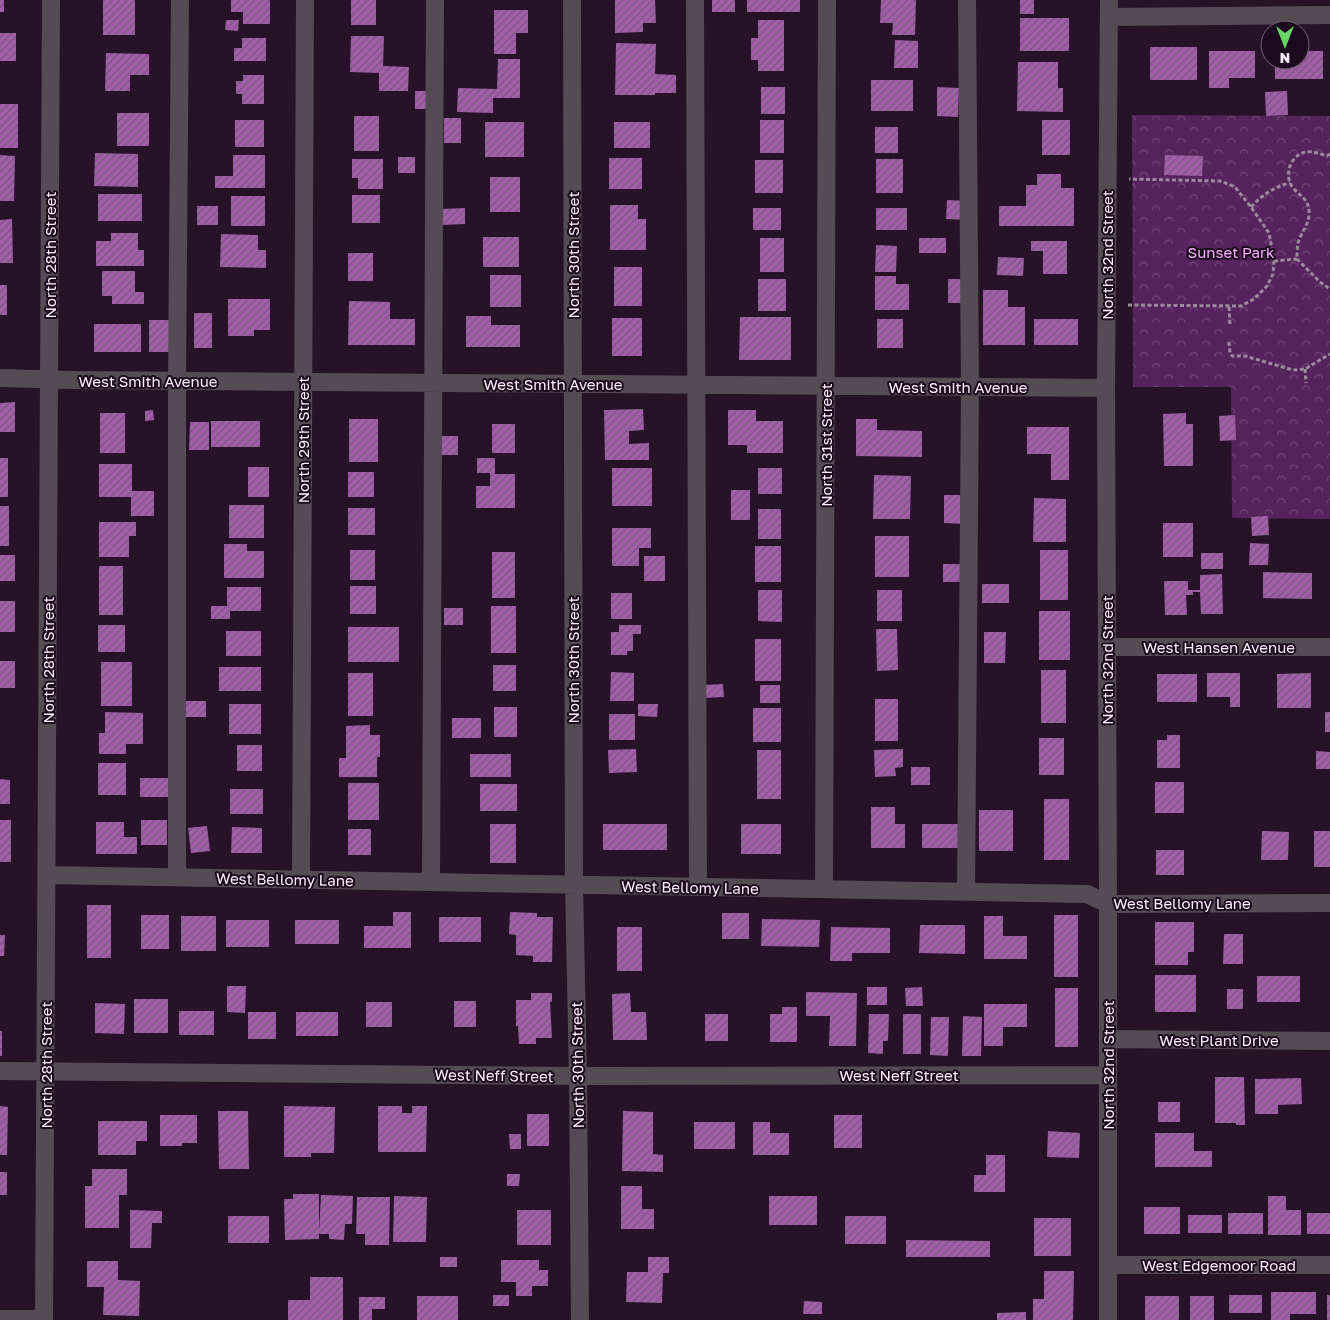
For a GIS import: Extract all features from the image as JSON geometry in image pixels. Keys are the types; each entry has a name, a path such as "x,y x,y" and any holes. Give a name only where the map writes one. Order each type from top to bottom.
{"street":[{"name":"North 28th Street","path":"44,1319 51,0"},
{"path":"177,878 176,381 180,0"},
{"name":"North 29th Street","path":"301,880 305,0"},
{"path":"432,882 435,0"},
{"name":"North 30th Street","path":"572,0 574,884 580,1320"},
{"path":"695,0 698,887"},
{"name":"North 31st Street","path":"824,889 828,0"},
{"path":"966,891 970,387 967,0"},
{"path":"1109,9 1330,15"},
{"name":"North 32nd Street","path":"1108,1320 1106,388 1109,9"},
{"name":"West Smith Avenue","path":"0,378 50,380 1106,388"},
{"name":"West Hansen Avenue","path":"1107,647 1330,647"},
{"name":"West Bellomy Lane","path":"47,875 1087,894 1108,904 1330,903"},
{"name":"West Plant Drive","path":"1108,1039 1330,1041"},
{"name":"West Neff Street","path":"0,1070 578,1076 1108,1075"},
{"name":"West Edgemoor Road","path":"1108,1265 1330,1265"},
{"path":"0,1319 44,1319"}],"path":[{"path":"1330,154 1327,156 1308,151 1300,153 1292,161 1289,171 1290,183 1294,190 1303,196 1310,216 1298,242 1297,259 1320,282 1330,289"},
{"path":"1128,306 1241,306 1254,299 1267,286 1274,262 1269,233 1236,187 1220,181 1129,179"},
{"path":"1252,207 1258,199 1268,192 1290,183"},
{"path":"1274,262 1297,259"},
{"path":"1229,307 1230,325"},
{"path":"1229,342 1232,356 1245,356 1293,370 1305,369 1330,354"},
{"path":"1305,369 1306,382"}],"green space":[{"name":"Sunset Park","path":"1132,115 1330,116 1330,519 1232,518 1231,387 1133,387"}],"building":[{"path":"0,0 4,0 4,12 0,12"},
{"path":"103,0 135,0 135,35 103,35"},
{"path":"231,0 270,0 270,24 243,24 243,12 231,12"},
{"path":"351,0 376,0 376,25 351,25"},
{"path":"615,0 655,0 656,23 643,23 643,32 615,33"},
{"path":"712,0 735,0 735,12 712,12"},
{"path":"747,0 800,0 800,12 747,12"},
{"path":"881,0 916,0 915,35 892,35 893,23 880,23"},
{"path":"1020,0 1034,0 1034,14 1020,14"},
{"path":"494,10 528,10 528,33 516,33 516,54 494,54"},
{"path":"1020,18 1069,18 1069,51 1020,51"},
{"path":"226,20 239,20 238,31 225,30"},
{"path":"758,20 784,20 784,71 758,71 758,60 751,60 751,38 758,38"},
{"path":"0,33 16,33 16,61 0,61"},
{"path":"351,36 384,36 383,66 409,67 408,91 379,91 379,73 350,72"},
{"path":"242,38 266,38 266,61 234,61 234,48 242,48"},
{"path":"895,40 918,41 918,68 894,68"},
{"path":"616,43 656,44 655,74 676,75 676,93 615,95"},
{"path":"1150,47 1197,47 1197,80 1150,80"},
{"path":"1209,51 1255,51 1255,78 1229,78 1229,88 1209,88"},
{"path":"1310,51 1323,51 1323,79 1275,79 1275,70 1310,70"},
{"path":"106,53 149,54 149,75 130,75 130,91 105,91"},
{"path":"498,59 520,59 520,98 493,98 493,113 457,112 458,88 497,89"},
{"path":"1018,62 1058,62 1058,88 1063,88 1063,112 1017,111"},
{"path":"243,75 264,75 264,104 242,104 242,94 236,94 236,81 243,81"},
{"path":"871,80 913,80 913,111 871,111"},
{"path":"761,87 785,87 785,114 761,114"},
{"path":"937,87 959,88 958,117 937,116"},
{"path":"415,91 432,91 432,109 415,109"},
{"path":"1287,91 1288,115 1266,116 1265,92"},
{"path":"0,104 18,104 18,148 0,148"},
{"path":"117,113 149,113 149,146 117,146"},
{"path":"354,116 379,116 379,151 354,151"},
{"path":"444,118 461,118 461,143 444,143"},
{"path":"235,120 264,120 264,147 235,147"},
{"path":"760,120 784,120 784,153 760,153"},
{"path":"1042,120 1070,120 1070,155 1042,155"},
{"path":"485,122 524,122 524,157 485,157"},
{"path":"614,122 650,122 650,148 614,148"},
{"path":"875,127 898,127 898,153 875,153"},
{"path":"95,153 138,154 138,187 94,186"},
{"path":"0,155 15,156 14,201 0,201"},
{"path":"233,155 265,155 265,188 215,188 215,176 233,176"},
{"path":"1165,155 1203,156 1202,176 1164,175"},
{"path":"398,157 415,157 415,173 398,173"},
{"path":"609,158 642,158 642,189 609,189"},
{"path":"352,159 383,159 383,189 358,189 358,178 352,178"},
{"path":"876,159 903,159 903,193 876,193"},
{"path":"755,160 783,160 783,193 755,193"},
{"path":"1037,174 1061,174 1061,188 1074,188 1074,226 999,226 999,206 1026,206 1026,185 1037,185"},
{"path":"490,177 520,177 520,212 490,212"},
{"path":"98,194 142,194 142,221 98,221"},
{"path":"352,195 380,195 380,223 352,223"},
{"path":"231,196 265,196 265,226 231,226"},
{"path":"947,200 968,201 967,220 946,219"},
{"path":"610,205 638,205 638,219 646,219 646,250 610,250"},
{"path":"197,206 218,206 218,225 197,225"},
{"path":"465,208 465,224 441,225 441,209"},
{"path":"753,208 781,208 781,230 753,230"},
{"path":"876,208 907,208 907,230 876,230"},
{"path":"12,219 13,263 0,263 0,220"},
{"path":"111,233 138,233 138,250 144,250 144,266 96,266 96,241 111,241"},
{"path":"221,234 258,235 258,250 266,250 266,268 220,267"},
{"path":"483,237 519,237 519,267 483,267"},
{"path":"760,238 784,238 784,272 760,272"},
{"path":"919,238 946,238 946,253 919,253"},
{"path":"1031,241 1067,241 1067,274 1043,274 1043,251 1031,251"},
{"path":"876,245 897,246 896,272 875,272"},
{"path":"348,253 373,253 373,281 348,281"},
{"path":"998,257 1024,258 1023,276 997,275"},
{"path":"614,267 642,267 642,306 614,306"},
{"path":"102,271 135,271 135,292 144,292 144,304 112,304 112,296 102,296"},
{"path":"490,275 521,275 521,307 490,307"},
{"path":"875,276 896,276 896,284 909,284 909,310 875,310"},
{"path":"758,279 786,279 786,311 758,311"},
{"path":"948,279 968,279 967,303 948,303"},
{"path":"0,285 7,285 7,315 0,315"},
{"path":"983,290 1008,290 1008,307 1025,307 1025,345 983,345"},
{"path":"228,299 270,299 270,330 254,330 254,336 228,336"},
{"path":"349,301 390,302 390,319 415,319 415,345 348,345"},
{"path":"194,313 212,313 212,348 194,348"},
{"path":"466,316 491,316 491,325 520,325 520,347 466,347"},
{"path":"740,317 791,317 791,360 739,360"},
{"path":"612,318 642,318 642,356 612,356"},
{"path":"877,319 903,319 903,348 877,348"},
{"path":"1034,319 1078,319 1078,345 1034,345"},
{"path":"149,320 169,320 169,352 149,352"},
{"path":"94,324 141,324 141,352 94,352"},
{"path":"15,402 15,432 0,432 0,403"},
{"path":"643,409 644,430 629,431 629,444 649,443 649,460 605,460 604,410"},
{"path":"153,410 154,420 145,421 145,411"},
{"path":"728,410 756,410 756,421 783,421 783,453 747,453 747,445 728,445"},
{"path":"100,413 125,413 125,453 100,453"},
{"path":"1186,413 1186,424 1193,424 1193,466 1164,466 1163,414"},
{"path":"1235,415 1236,440 1220,441 1219,416"},
{"path":"349,419 378,419 378,462 349,462"},
{"path":"856,419 877,419 877,430 922,431 922,457 856,456"},
{"path":"211,421 260,421 260,447 211,447"},
{"path":"190,422 209,422 209,450 189,450"},
{"path":"492,424 515,424 515,453 492,453"},
{"path":"1027,427 1069,427 1069,480 1051,480 1051,454 1027,454"},
{"path":"441,436 458,436 458,455 441,455"},
{"path":"0,458 8,458 8,497 0,497"},
{"path":"477,458 495,458 495,474 515,474 515,508 476,508 476,486 490,486 490,473 477,473"},
{"path":"99,464 132,464 132,491 154,491 154,516 131,516 131,497 99,497"},
{"path":"248,467 269,467 269,497 248,497"},
{"path":"612,468 652,468 652,506 612,506"},
{"path":"758,468 782,468 782,494 758,494"},
{"path":"348,472 374,472 374,497 348,497"},
{"path":"874,475 911,476 910,519 873,519"},
{"path":"731,490 750,490 750,520 731,520"},
{"path":"944,495 965,495 965,524 944,523"},
{"path":"1034,498 1066,499 1066,542 1033,542"},
{"path":"229,505 264,505 264,538 229,538"},
{"path":"0,506 9,506 9,546 0,546"},
{"path":"348,508 375,508 375,535 348,535"},
{"path":"758,509 781,509 781,539 758,539"},
{"path":"1268,516 1269,535 1252,536 1251,517"},
{"path":"99,522 136,522 136,536 129,536 129,557 99,557"},
{"path":"1163,523 1193,523 1193,557 1163,557"},
{"path":"612,528 651,528 651,548 639,548 639,566 612,566"},
{"path":"875,536 909,536 909,577 875,577"},
{"path":"1250,543 1269,544 1268,565 1249,565"},
{"path":"224,544 247,544 247,551 264,551 264,578 224,578"},
{"path":"755,546 781,546 781,582 755,582"},
{"path":"350,550 375,550 375,580 350,580"},
{"path":"1040,550 1068,550 1068,600 1040,600"},
{"path":"492,552 515,552 515,598 492,598"},
{"path":"1201,553 1223,553 1223,569 1201,569"},
{"path":"0,555 15,555 15,581 0,581"},
{"path":"644,556 665,556 665,581 644,581"},
{"path":"943,564 963,564 963,582 943,582"},
{"path":"99,566 123,566 123,615 99,615"},
{"path":"1263,572 1312,573 1312,599 1263,598"},
{"path":"1222,574 1223,614 1201,614 1200,592 1193,592 1193,595 1186,595 1187,615 1165,615 1164,581 1188,581 1188,590 1200,590 1200,575"},
{"path":"982,584 1009,584 1009,603 982,603"},
{"path":"350,586 376,586 376,614 350,614"},
{"path":"227,587 261,587 261,611 230,611 230,619 211,619 211,606 227,606"},
{"path":"758,590 782,590 782,622 758,621"},
{"path":"877,590 902,590 902,621 877,621"},
{"path":"611,593 632,593 632,619 611,619"},
{"path":"0,601 15,601 15,632 0,632"},
{"path":"491,606 516,606 516,653 491,653"},
{"path":"444,608 463,608 463,625 444,625"},
{"path":"1039,611 1070,611 1070,660 1039,660"},
{"path":"98,625 125,625 125,652 98,652"},
{"path":"619,625 641,625 641,634 633,634 633,651 627,651 627,655 611,655 611,632 619,632"},
{"path":"348,627 399,627 399,662 348,662"},
{"path":"876,629 897,629 898,670 877,671"},
{"path":"226,631 261,631 261,656 226,656"},
{"path":"984,632 1006,632 1005,663 984,663"},
{"path":"755,639 781,639 781,681 755,681"},
{"path":"0,661 15,661 15,688 0,688"},
{"path":"101,662 132,662 132,706 101,706"},
{"path":"493,665 516,665 516,691 493,691"},
{"path":"219,667 261,667 261,691 219,691"},
{"path":"1041,670 1066,670 1066,723 1041,723"},
{"path":"611,672 634,673 634,701 610,701"},
{"path":"348,673 373,673 373,716 348,716"},
{"path":"1207,673 1240,673 1240,707 1230,707 1230,697 1207,697"},
{"path":"1311,673 1311,708 1277,708 1277,674"},
{"path":"1157,674 1197,674 1197,702 1157,702"},
{"path":"723,684 724,697 703,698 703,685"},
{"path":"760,685 780,685 780,703 760,703"},
{"path":"875,699 898,699 898,741 875,741"},
{"path":"185,701 206,701 206,717 185,717"},
{"path":"229,704 261,704 261,734 229,734"},
{"path":"638,704 658,704 657,717 638,716"},
{"path":"494,707 517,707 517,737 494,737"},
{"path":"753,708 781,708 781,742 753,742"},
{"path":"105,712 143,713 143,744 126,744 126,754 99,754 99,733 105,733"},
{"path":"1325,712 1330,712 1330,732 1325,732"},
{"path":"609,714 635,714 635,740 609,740"},
{"path":"452,718 481,718 481,738 452,738"},
{"path":"370,725 370,735 380,735 380,757 377,757 377,777 339,777 339,758 346,758 346,726"},
{"path":"1167,735 1180,735 1180,768 1157,768 1157,740 1167,740"},
{"path":"1039,738 1064,738 1064,775 1039,775"},
{"path":"237,745 262,745 262,771 237,771"},
{"path":"636,749 637,772 609,773 608,750"},
{"path":"903,749 903,767 895,768 896,776 875,777 874,750"},
{"path":"757,750 781,750 781,799 757,799"},
{"path":"1316,751 1330,752 1330,769 1316,769"},
{"path":"470,754 511,754 511,777 470,777"},
{"path":"98,763 126,763 126,795 98,795"},
{"path":"911,767 930,767 930,785 911,785"},
{"path":"140,778 173,778 173,797 140,797"},
{"path":"0,779 10,780 10,804 0,804"},
{"path":"1155,782 1184,782 1184,813 1155,813"},
{"path":"348,783 379,783 379,820 348,820"},
{"path":"480,784 517,784 517,811 480,811"},
{"path":"230,789 263,789 263,814 230,814"},
{"path":"1044,799 1069,799 1069,860 1044,860"},
{"path":"871,807 895,807 895,824 905,824 905,848 871,848"},
{"path":"979,810 1013,810 1013,851 979,851"},
{"path":"0,820 11,820 11,862 0,862"},
{"path":"141,820 167,820 167,845 141,845"},
{"path":"96,822 124,822 124,837 137,837 137,854 96,854"},
{"path":"490,824 516,824 516,863 490,863"},
{"path":"603,824 667,824 667,850 603,850"},
{"path":"741,824 781,824 781,854 741,854"},
{"path":"922,824 964,824 964,848 922,848"},
{"path":"207,826 210,851 191,853 188,828"},
{"path":"232,827 262,828 262,853 231,853"},
{"path":"348,829 371,829 371,855 348,855"},
{"path":"1262,831 1289,832 1288,860 1261,860"},
{"path":"1314,831 1330,831 1330,867 1314,867"},
{"path":"1156,850 1184,850 1184,875 1156,875"},
{"path":"87,905 111,905 111,958 87,958"},
{"path":"393,912 411,912 411,948 364,948 364,926 393,926"},
{"path":"510,912 537,913 537,917 553,917 552,962 533,962 533,956 516,955 516,935 509,934"},
{"path":"722,913 749,913 749,939 722,939"},
{"path":"141,915 169,915 169,949 141,949"},
{"path":"1054,915 1078,915 1078,977 1054,977"},
{"path":"181,916 216,916 216,951 181,951"},
{"path":"984,916 1003,916 1003,936 1027,936 1027,959 984,959"},
{"path":"439,917 481,917 481,942 439,942"},
{"path":"762,919 820,920 819,947 761,946"},
{"path":"226,920 269,920 269,947 226,947"},
{"path":"295,920 339,920 339,944 295,944"},
{"path":"1155,922 1194,922 1194,952 1188,952 1188,965 1155,965"},
{"path":"920,925 965,925 965,954 919,953"},
{"path":"617,927 642,927 642,971 617,971"},
{"path":"831,927 890,928 890,953 852,953 852,961 830,961"},
{"path":"1224,934 1243,934 1243,964 1223,964"},
{"path":"0,935 5,935 4,956 0,956"},
{"path":"1155,975 1196,975 1196,1012 1155,1012"},
{"path":"1257,976 1300,976 1300,1002 1257,1002"},
{"path":"227,986 246,986 245,1013 227,1012"},
{"path":"867,987 887,987 887,1005 867,1005"},
{"path":"922,987 923,1006 906,1006 905,988"},
{"path":"1055,988 1078,988 1078,1047 1055,1047"},
{"path":"1227,989 1243,989 1243,1009 1227,1009"},
{"path":"806,992 857,993 856,1046 829,1046 830,1016 806,1016"},
{"path":"531,993 552,993 552,1002 550,1002 552,1038 536,1038 536,1044 519,1044 518,1026 516,1026 516,1000 531,1000"},
{"path":"630,993 631,1012 646,1012 647,1040 613,1040 612,994"},
{"path":"134,999 168,999 168,1033 134,1033"},
{"path":"454,1001 476,1001 476,1027 454,1027"},
{"path":"366,1002 392,1002 392,1027 366,1027"},
{"path":"95,1003 125,1004 124,1034 95,1033"},
{"path":"984,1004 1027,1004 1027,1027 1003,1027 1003,1046 984,1046"},
{"path":"782,1007 797,1007 797,1042 770,1042 770,1014 782,1014"},
{"path":"179,1011 214,1011 214,1035 179,1035"},
{"path":"248,1012 276,1012 276,1039 248,1039"},
{"path":"296,1012 338,1012 338,1036 296,1036"},
{"path":"705,1014 728,1014 728,1041 705,1041"},
{"path":"869,1014 889,1014 888,1041 883,1041 883,1054 868,1053"},
{"path":"903,1014 921,1014 921,1054 903,1054"},
{"path":"963,1016 982,1017 981,1056 962,1056"},
{"path":"931,1017 949,1017 948,1056 930,1055"},
{"path":"0,1031 2,1031 2,1056 0,1056"},
{"path":"1215,1077 1244,1077 1245,1125 1215,1123"},
{"path":"1301,1078 1302,1104 1278,1105 1278,1114 1255,1114 1255,1079"},
{"path":"1158,1102 1180,1102 1180,1122 1158,1122"},
{"path":"0,1106 8,1107 7,1155 0,1155"},
{"path":"284,1106 335,1107 334,1153 311,1153 311,1157 284,1157"},
{"path":"378,1106 402,1106 402,1113 412,1113 412,1106 427,1106 426,1152 378,1152"},
{"path":"218,1111 248,1111 249,1169 219,1169"},
{"path":"623,1111 653,1112 653,1154 663,1155 663,1172 622,1171"},
{"path":"527,1114 549,1114 549,1146 527,1146"},
{"path":"160,1115 197,1115 197,1143 182,1143 182,1146 160,1146"},
{"path":"834,1115 862,1115 862,1148 834,1148"},
{"path":"98,1121 147,1121 147,1141 136,1141 136,1155 98,1155"},
{"path":"694,1122 735,1122 735,1149 694,1149"},
{"path":"753,1122 770,1122 770,1133 789,1133 789,1155 753,1155"},
{"path":"1048,1131 1080,1133 1079,1158 1047,1157"},
{"path":"1155,1133 1194,1133 1194,1151 1212,1151 1212,1167 1155,1167"},
{"path":"509,1134 521,1134 521,1149 510,1149"},
{"path":"986,1155 1005,1155 1005,1192 974,1192 974,1175 986,1175"},
{"path":"92,1169 127,1169 127,1195 119,1195 119,1228 85,1228 85,1186 92,1186"},
{"path":"0,1172 7,1172 7,1195 0,1195"},
{"path":"507,1174 520,1174 519,1186 507,1186"},
{"path":"621,1186 642,1186 642,1209 654,1209 654,1229 621,1229"},
{"path":"293,1194 319,1194 319,1231 321,1195 353,1196 352,1224 345,1224 344,1240 329,1239 329,1234 319,1234 319,1239 285,1240 284,1199 293,1199"},
{"path":"394,1196 427,1197 426,1242 393,1242"},
{"path":"769,1196 817,1196 817,1225 769,1225"},
{"path":"1268,1196 1286,1196 1286,1210 1301,1210 1301,1235 1268,1235"},
{"path":"357,1197 390,1197 389,1245 365,1245 365,1234 356,1234"},
{"path":"1144,1207 1180,1207 1180,1234 1144,1234"},
{"path":"130,1210 162,1211 162,1223 152,1223 151,1248 130,1248"},
{"path":"517,1210 551,1210 551,1245 517,1245"},
{"path":"1228,1213 1263,1213 1263,1234 1228,1234"},
{"path":"1307,1213 1330,1213 1330,1234 1307,1234"},
{"path":"1188,1215 1222,1215 1222,1233 1188,1233"},
{"path":"228,1216 269,1216 269,1243 228,1243"},
{"path":"845,1216 886,1216 886,1244 845,1244"},
{"path":"1034,1218 1071,1218 1071,1256 1034,1256"},
{"path":"906,1240 990,1241 990,1257 906,1257"},
{"path":"440,1257 457,1257 457,1267 440,1267"},
{"path":"648,1257 669,1257 669,1273 663,1273 662,1303 626,1302 627,1272 648,1272"},
{"path":"501,1260 539,1260 539,1270 548,1270 548,1286 532,1286 532,1296 516,1296 516,1282 501,1282"},
{"path":"87,1261 118,1261 118,1280 140,1281 139,1316 103,1315 104,1287 87,1287"},
{"path":"1044,1271 1074,1271 1073,1320 1033,1320 1033,1299 1044,1299"},
{"path":"310,1277 343,1277 343,1320 288,1320 288,1300 310,1300"},
{"path":"1271,1292 1316,1292 1316,1314 1290,1314 1290,1320 1271,1320"},
{"path":"493,1295 509,1295 509,1306 493,1306"},
{"path":"1229,1295 1262,1295 1262,1313 1229,1313"},
{"path":"1327,1295 1330,1295 1330,1320 1327,1320"},
{"path":"417,1296 458,1296 458,1320 417,1320"},
{"path":"1145,1296 1179,1296 1179,1320 1145,1320"},
{"path":"1190,1296 1214,1296 1214,1320 1190,1320"},
{"path":"359,1297 385,1297 385,1309 372,1309 372,1320 359,1320"},
{"path":"804,1301 822,1302 822,1314 803,1314"},
{"path":"1026,1312 1026,1320 997,1320 997,1313"}]}
